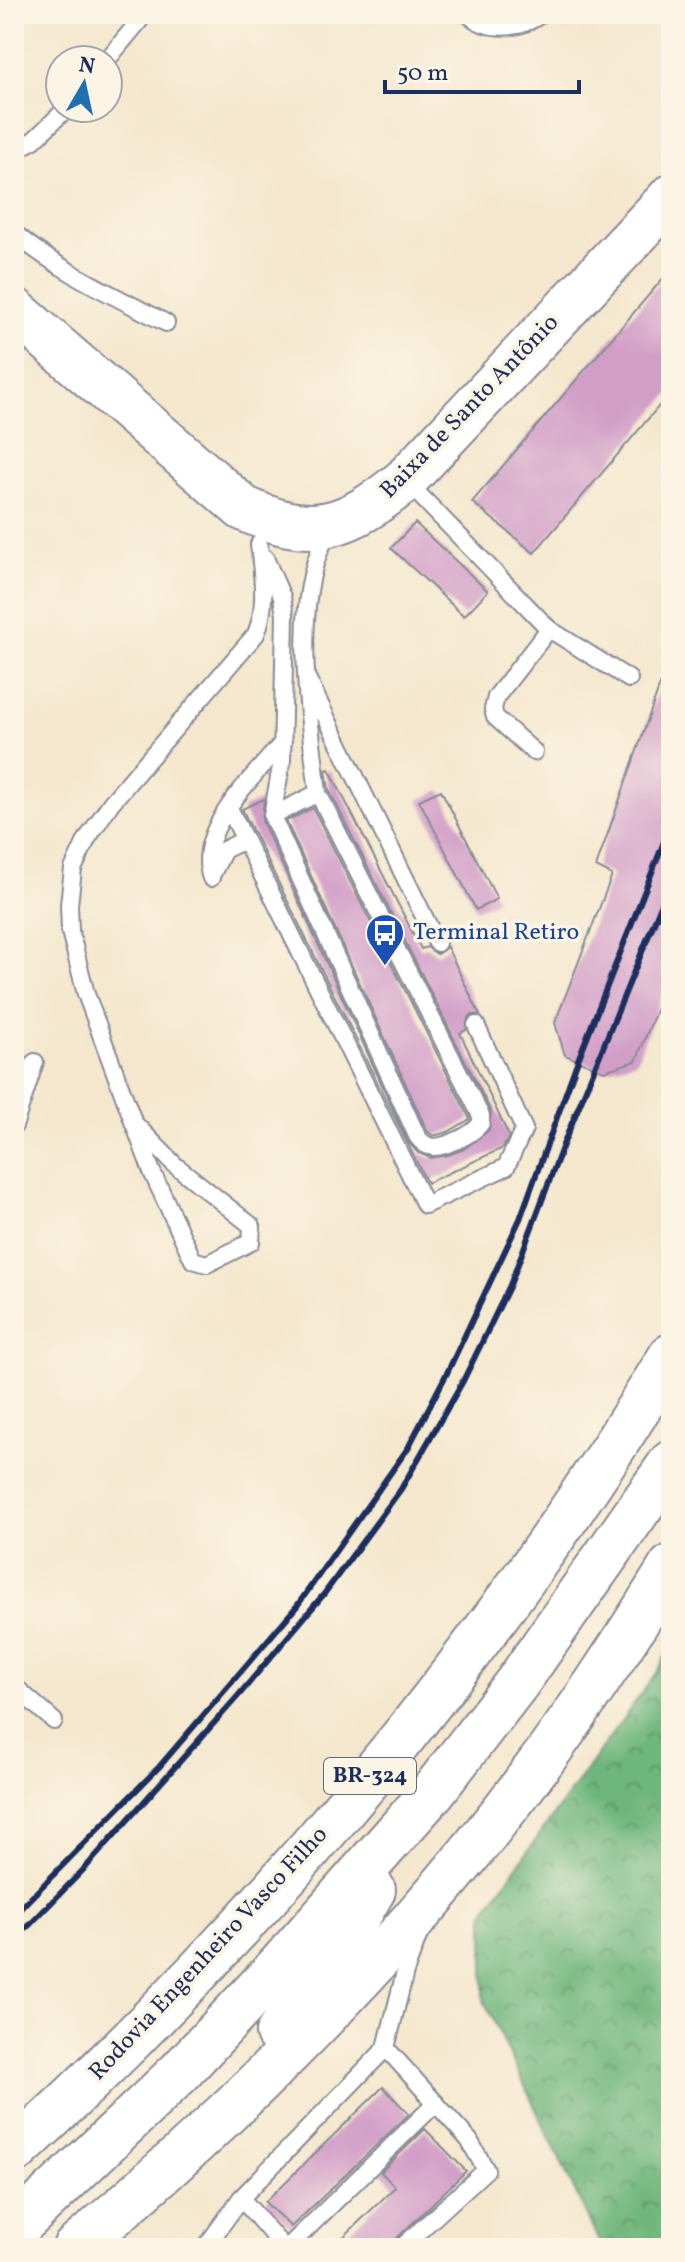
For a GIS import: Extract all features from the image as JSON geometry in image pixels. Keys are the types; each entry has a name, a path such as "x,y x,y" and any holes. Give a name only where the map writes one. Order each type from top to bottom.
{"main road":[{"name":"Baixa de Santo Antônio","path":"14,310 251,526 290,524 323,527 374,504 405,480 671,197"},
{"name":"Rodovia Engenheiro Vasco Filho","path":"14,2152 77,2094 237,1930 385,1759 470,1652 545,1549 614,1450 671,1356"},
{"name":"BR-324","path":"14,2230 180,2072 281,1964 431,1794 517,1683 671,1463"},
{"path":"75,2248 306,2036 362,1977 485,1833 571,1721 671,1567"},
{"path":"217,2120 349,1932 431,1794"}],"lane":[{"path":"120,44 145,14"},
{"path":"468,14 475,20 508,27 525,23 541,14"},
{"path":"14,151 34,140 50,124"},
{"path":"14,233 30,247 71,272 166,323"},
{"path":"405,480 549,629 629,679"},
{"path":"251,526 282,597 285,615 283,742 272,816 417,1136 422,1143 433,1147 474,1131 481,1123 481,1116 318,793 305,642 312,575 321,543 334,524"},
{"path":"133,1122 175,1165 252,1226 251,1242 207,1264 193,1260 152,1172 133,1122 77,963 70,931 69,905 73,869 87,839 111,803 247,647 263,618 265,602 251,526"},
{"path":"534,752 495,717 493,709 496,697 549,629"},
{"path":"247,647 265,637 273,638 279,643 283,656"},
{"path":"308,680 437,943"},
{"path":"244,840 224,850 211,878 207,867 208,848 216,826 283,742"},
{"path":"272,816 318,793"},
{"path":"229,808 425,1205 506,1167 524,1129 476,1025"},
{"path":"14,1126 35,1062"},
{"path":"14,1686 54,1721"},
{"path":"205,2248 241,2198 386,2048 405,1972 436,1891"},
{"path":"386,2048 469,2140 486,2170 401,2248"},
{"path":"241,2198 286,2248 436,2103"}],"green space":[{"path":"671,1647 671,2248 602,2248 484,2000 484,1912 658,1670"}],"building":[{"path":"671,269 671,392 534,553 472,502"},
{"path":"415,523 488,591 464,616 391,548"},
{"path":"668,662 671,662 671,973 636,1061 604,1071 565,1055 555,1023 612,875 596,867"},
{"path":"329,769 421,949 427,947 437,954 447,947 480,1015 468,1018 466,1030 460,1033 509,1136 503,1148 427,1183 242,809 264,799 262,821 408,1142 418,1153 431,1158 464,1149 489,1130 491,1112 329,790 326,770"},
{"path":"441,790 497,899 476,910 419,800"},
{"path":"313,808 470,1119 448,1132 433,1136 427,1131 286,821"},
{"path":"383,2087 409,2114 291,2227 265,2202"},
{"path":"425,2129 466,2171 387,2248 332,2248 395,2187 381,2172"}],"railway":[{"path":"14,1915 159,1767 297,1606 408,1448 520,1219 576,1065 671,824"},
{"path":"14,1941 86,1867 238,1696 324,1594 401,1489 463,1381 510,1285 563,1145 671,881"}],"place":[{"name":"Terminal Retiro","path":"385,967"}]}
